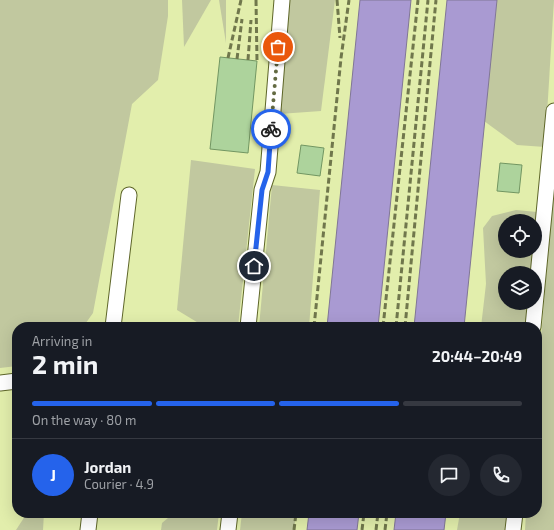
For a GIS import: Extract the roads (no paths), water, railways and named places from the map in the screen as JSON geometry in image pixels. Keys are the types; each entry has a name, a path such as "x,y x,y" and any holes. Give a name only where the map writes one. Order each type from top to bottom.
{"lane":[{"path":"249,322 262,190 268,172 282,0"},
{"path":"533,322 554,111"},
{"path":"114,322 130,195"},
{"path":"0,383 12,382"},
{"path":"88,530 89,518"},
{"path":"228,530 229,518"},
{"path":"513,530 514,518"}],"railway":[{"path":"228,58 241,0"},
{"path":"256,0 257,61"},
{"path":"337,0 340,38"},
{"path":"315,322 341,58 349,0"},
{"path":"384,322 418,0"},
{"path":"396,322 428,0"},
{"path":"405,322 436,0"},
{"path":"237,59 242,19"},
{"path":"248,60 251,20"},
{"path":"294,530 295,518"},
{"path":"362,530 363,518"},
{"path":"376,530 377,518"},
{"path":"385,530 386,518"}]}
